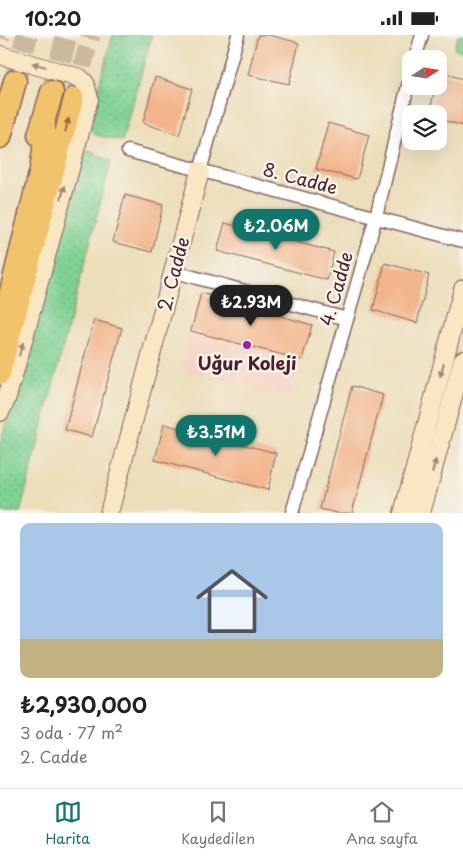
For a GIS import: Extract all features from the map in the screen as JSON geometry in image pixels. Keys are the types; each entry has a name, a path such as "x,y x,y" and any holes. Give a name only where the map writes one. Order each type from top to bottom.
{"highway":[{"path":"0,137 15,81"},
{"path":"0,268 52,92"},
{"path":"0,336 41,170 44,151 44,121"}],"main road":[{"path":"0,55 80,78 85,83 89,99 20,352 6,400 0,412"},
{"path":"0,375 74,97"},
{"name":"2. Cadde","path":"109,513 200,171"},
{"path":"403,513 463,289"},
{"path":"421,513 463,361"}],"street":[{"name":"2. Cadde","path":"200,171 238,35"},
{"path":"418,50 422,35"},
{"name":"4. Cadde","path":"292,513 376,217 406,95"},
{"name":"8. Cadde","path":"128,151 463,241"},
{"path":"174,272 346,319"}],"shaded area":[{"name":"Uğur Koleji","path":"201,293 312,325 291,397 181,369"}],"green space":[{"path":"113,35 152,35 122,141 96,135 87,127"},
{"path":"458,35 463,35 463,51 454,48"},
{"path":"89,151 111,161 20,513 0,513 0,444 75,170 81,154"}],"building":[{"path":"258,35 269,35 299,43 289,84 248,75"},
{"path":"448,75 463,79 463,126 447,121 447,105 431,105 434,95 448,95"},
{"path":"155,77 192,89 179,135 143,123"},
{"path":"328,123 369,135 357,179 316,169"},
{"path":"125,195 163,205 152,252 113,242"},
{"path":"225,223 334,252 327,280 217,251"},
{"path":"385,263 429,275 417,323 373,310"},
{"path":"201,293 312,325 302,360 191,331"},
{"path":"94,320 122,328 92,437 65,430"},
{"path":"352,386 383,395 352,513 337,513 320,509"},
{"path":"164,424 276,453 268,490 155,460"}],"tunnel":[{"path":"15,81 27,35"},
{"path":"52,92 67,35"},
{"path":"75,93 91,35"}],"place":[{"name":"Uğur Koleji","path":"247,345"}]}
